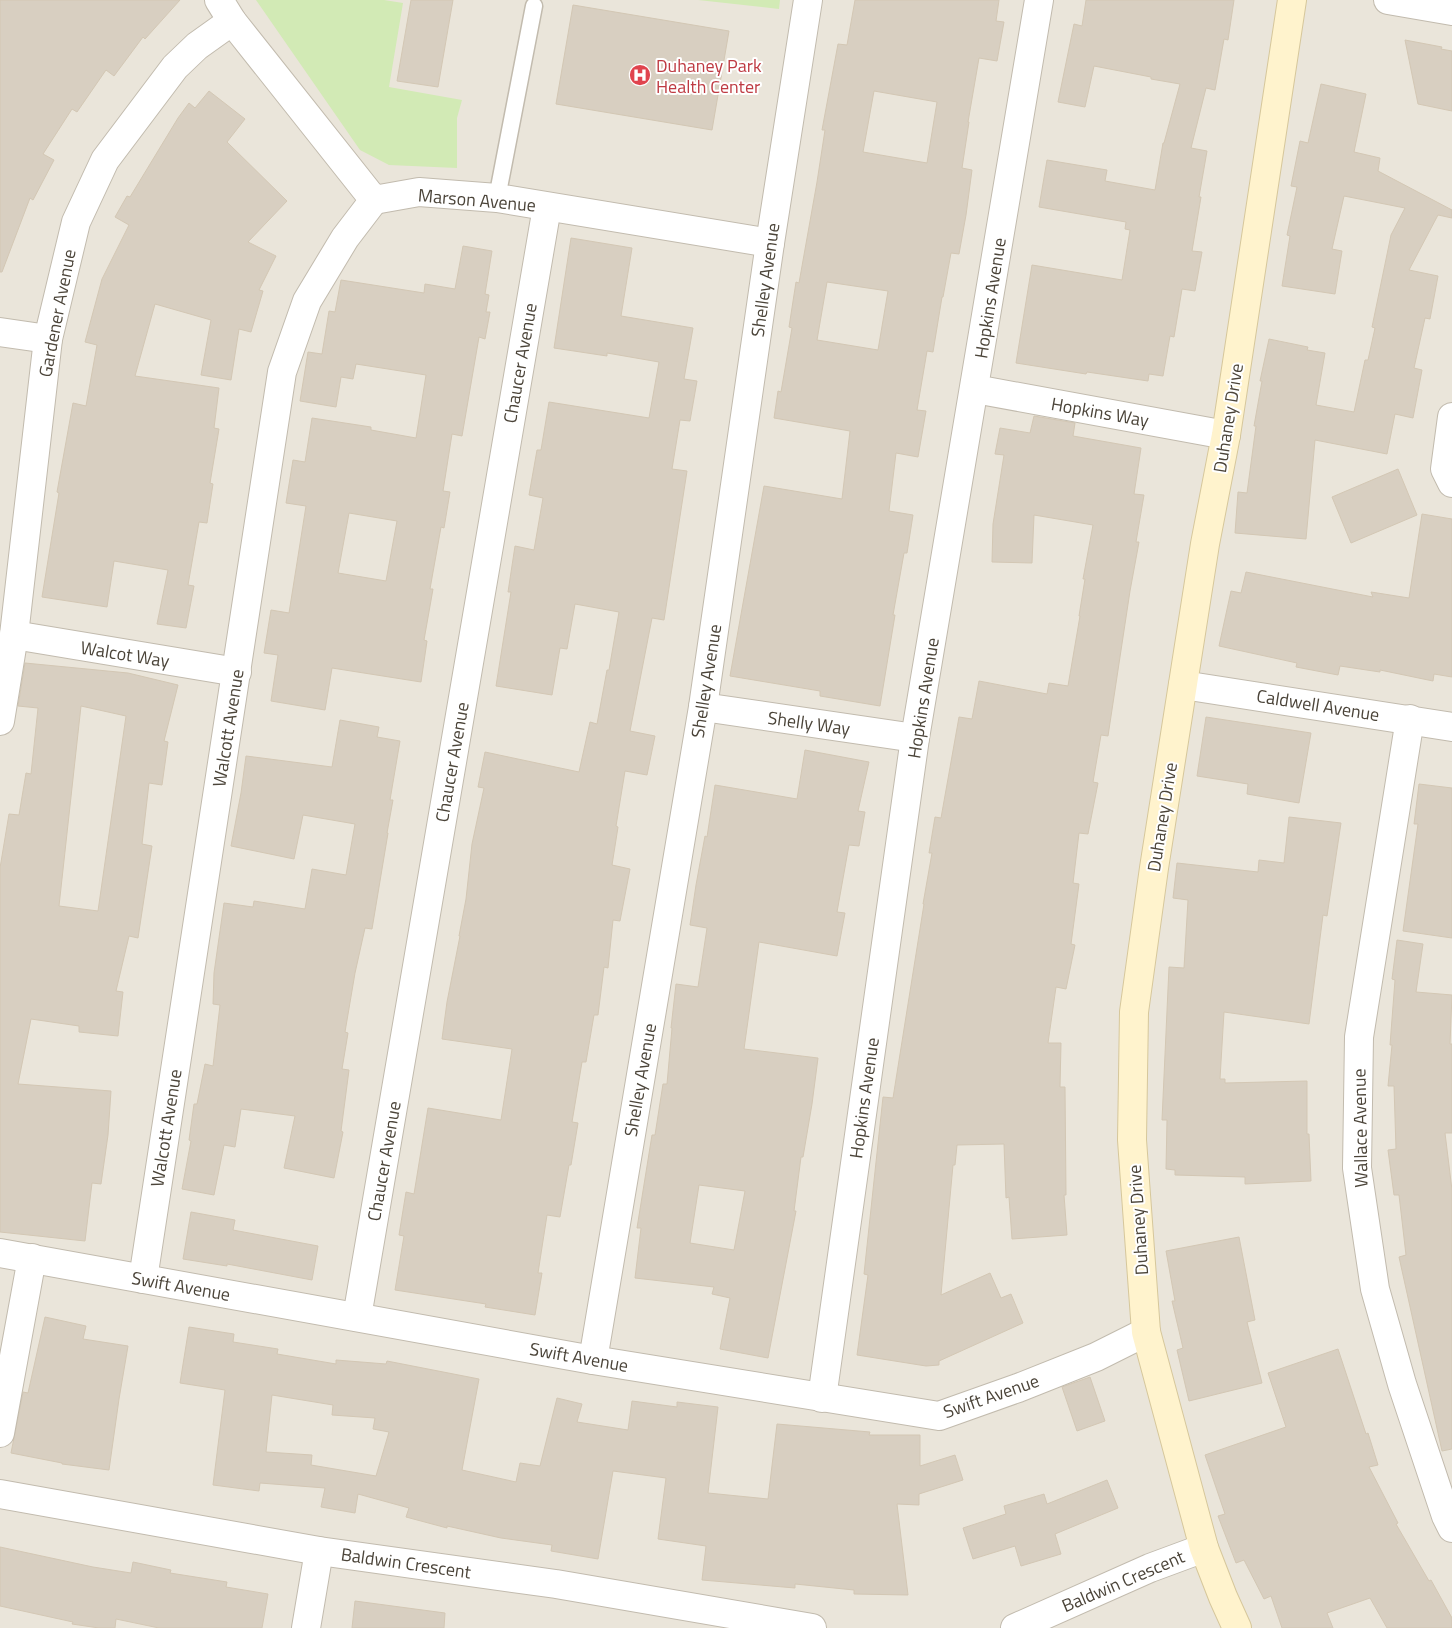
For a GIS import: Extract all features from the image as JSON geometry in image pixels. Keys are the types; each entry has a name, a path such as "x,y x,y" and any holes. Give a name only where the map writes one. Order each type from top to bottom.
{"street":[{"name":"Shelley Avenue","path":"592,1360 703,707 770,244 808,0"},
{"name":"Hopkins Avenue","path":"822,1398 915,738 1040,0"},
{"name":"Duhaney Drive","path":"1237,1628 1222,1597 1204,1548 1146,1332 1132,1140 1134,1012 1154,868 1205,544 1226,435 1292,0"},
{"path":"1388,0 1452,11"},
{"path":"225,10 374,200"},
{"name":"Gardener Avenue","path":"0,721 14,635 48,339 76,222 105,160 175,68 197,46 225,10"},
{"name":"Marson Avenue","path":"374,200 419,192 498,198 770,244"},
{"name":"Walcott Avenue","path":"143,1279 282,372 307,301 345,238 374,200"},
{"name":"Chaucer Avenue","path":"357,1317 546,207"},
{"path":"0,332 48,339"},
{"name":"Hopkins Way","path":"975,389 1226,435"},
{"path":"1452,417 1445,461 1447,475 1452,483"},
{"name":"Walcot Way","path":"14,635 237,672"},
{"name":"Caldwell Avenue","path":"1183,685 1452,727"},
{"name":"Shelly Way","path":"703,707 915,738"},
{"name":"Wallace Avenue","path":"1410,719 1359,1037 1357,1168 1375,1289 1402,1384 1446,1516 1452,1528"},
{"name":"Swift Avenue","path":"0,1253 592,1360 939,1416 1018,1388 1096,1357 1146,1332"},
{"path":"0,1433 32,1258"},
{"name":"Baldwin Crescent","path":"0,1494 319,1551 556,1584 812,1628"},
{"name":"Baldwin Crescent","path":"1015,1628 1150,1568 1204,1548"},
{"path":"306,1628 319,1551"}],"lane":[{"path":"498,198 534,6"}],"shaded area":[{"path":"0,0 1452,0 1452,1628 0,1628"}],"green space":[{"path":"256,0 384,0 403,3 389,87 462,100 457,118 457,168 389,165 360,150"},
{"path":"698,0 780,0 779,9"}],"building":[{"path":"0,0 180,0 145,39 143,37 114,76 106,70 77,112 72,109 43,154 54,160 33,200 30,198 2,272 0,272"},
{"path":"411,0 453,0 438,87 397,81"},
{"path":"855,0 999,0 996,21 1004,22 997,61 979,58 962,168 972,170 966,215 959,254 951,253 933,352 927,351 917,410 926,411 918,457 896,453 889,511 913,515 907,553 904,553 893,615 895,615 880,706 820,696 820,691 730,676 764,486 842,499 850,431 774,418 778,391 781,392 792,328 789,327 796,282 799,283 817,182 825,130 822,130 838,44 847,45","holes":["874,91 937,102 927,163 863,152","827,282 888,291 878,350 817,340"]},
{"path":"1086,0 1234,0 1228,40 1224,39 1215,90 1206,88 1191,148 1207,151 1192,251 1202,252 1195,291 1182,289 1174,337 1170,336 1163,376 1149,374 1148,381 1016,363 1032,265 1122,280 1130,230 1125,229 1126,222 1039,207 1047,160 1107,170 1105,181 1155,190 1163,143 1180,84 1094,66 1085,107 1058,102 1074,24 1082,26"},
{"path":"573,5 729,31 712,130 556,104"},
{"path":"1405,40 1442,47 1441,49 1452,51 1452,111 1418,104"},
{"path":"1321,84 1366,94 1354,152 1380,158 1378,171 1452,210 1452,218 1438,215 1409,270 1438,276 1430,319 1425,318 1414,368 1422,370 1413,418 1395,414 1387,454 1315,440 1306,539 1235,533 1238,492 1247,493 1256,426 1254,426 1262,381 1260,381 1269,339 1308,347 1307,350 1325,353 1316,405 1354,412 1365,360 1368,360 1375,328 1372,327 1391,235 1405,208 1344,196 1332,249 1342,251 1335,294 1282,286 1290,236 1287,235 1297,187 1291,186 1300,141 1308,143"},
{"path":"209,91 245,119 227,142 287,201 248,242 276,256 259,290 263,291 251,332 239,329 231,380 201,375 211,320 155,304 135,376 219,388 214,428 219,429 210,483 213,484 207,523 199,522 188,585 194,586 186,628 157,624 168,570 114,561 107,607 42,597 59,493 57,492 73,403 86,406 97,345 85,342 102,279 129,225 115,217 127,196 130,197 189,103 195,108"},
{"path":"571,238 632,248 621,316 693,328 684,379 697,381 690,421 680,420 672,469 687,471 664,620 652,618 630,731 655,736 647,775 625,771 612,865 630,869 620,921 613,920 608,968 604,967 598,1015 594,1015 586,1062 582,1062 572,1122 578,1123 560,1217 547,1215 538,1273 542,1273 535,1315 485,1307 486,1304 395,1290 404,1236 399,1235 406,1192 414,1194 428,1108 501,1120 512,1049 442,1039 466,899 472,844 484,788 478,787 485,752 579,772 590,722 597,724 619,612 575,604 567,649 560,648 552,695 496,686 511,592 508,592 515,546 534,550 543,498 529,495 537,450 541,450 549,402 649,418 659,362 607,353 607,356 554,348"},
{"path":"463,246 492,251 485,294 489,295 486,312 490,312 485,339 479,337 462,436 452,434 443,491 450,492 444,528 441,527 430,589 433,589 424,640 427,641 421,682 332,668 325,710 271,701 278,655 264,653 271,610 289,613 306,506 286,503 293,460 305,462 312,418 371,427 371,430 416,438 426,375 356,364 353,379 341,377 336,407 300,401 308,352 322,354 329,311 335,312 341,280 424,293 425,284 455,289","holes":["349,513 397,521 386,581 338,573"]},
{"path":"1034,416 1075,423 1073,436 1141,448 1134,494 1144,495 1136,542 1139,542 1108,736 1101,735 1093,782 1098,783 1088,834 1079,833 1073,883 1079,884 1071,944 1075,945 1066,989 1056,987 1048,1043 1061,1043 1060,1087 1065,1087 1066,1195 1064,1195 1067,1235 1012,1239 1009,1197 1006,1198 1004,1144 957,1145 955,1165 953,1165 941,1295 990,1273 1001,1298 1011,1294 1023,1323 939,1361 939,1365 926,1366 857,1355 868,1275 864,1274 883,1097 893,1098 932,853 929,853 935,817 941,818 959,717 972,719 979,681 1047,694 1049,683 1068,686 1080,616 1085,579 1083,579 1093,525 1034,515 1032,563 992,562 993,524 1004,455 995,454 1000,428 1030,433"},
{"path":"1398,469 1417,515 1351,543 1332,497"},
{"path":"1422,514 1452,519 1452,677 1434,674 1433,681 1380,670 1380,672 1340,666 1338,675 1296,667 1297,663 1219,646 1231,591 1241,593 1246,572 1373,597 1371,592 1409,598"},
{"path":"25,663 128,673 178,685 164,741 168,742 162,785 149,783 142,844 152,846 138,938 129,936 116,991 123,992 118,1036 79,1032 79,1026 31,1019 18,1084 111,1091 108,1135 101,1184 92,1183 85,1241 0,1232 0,868 9,814 19,815 26,773 31,774 38,708 18,706","holes":["81,706 126,716 98,911 59,906"]},
{"path":"1206,717 1311,733 1299,803 1247,794 1248,784 1197,776"},
{"path":"340,720 379,727 377,737 400,741 390,800 393,800 372,929 365,928 345,1032 348,1033 342,1069 349,1070 341,1131 343,1132 334,1178 284,1168 295,1116 241,1109 235,1147 224,1145 214,1195 182,1189 191,1141 189,1140 194,1104 197,1104 205,1064 213,1066 220,1005 213,1004 214,973 224,903 253,907 254,901 305,909 312,869 346,875 355,824 303,815 294,859 231,846 246,756 332,767"},
{"path":"805,750 869,762 858,811 865,812 859,846 849,845 837,912 845,913 837,956 759,942 744,1049 818,1058 803,1157 801,1157 794,1211 796,1211 768,1358 720,1349 730,1298 712,1294 714,1287 635,1278 641,1228 637,1228 652,1135 655,1135 663,1084 667,1084 676,984 698,987 707,928 690,925 715,785 797,799","holes":["699,1185 745,1191 734,1250 690,1243"]},
{"path":"1419,784 1452,788 1452,938 1403,931 1418,824 1414,824"},
{"path":"1289,817 1341,823 1327,916 1323,915 1309,1024 1224,1012 1220,1079 1225,1079 1225,1083 1307,1081 1307,1134 1309,1134 1311,1181 1245,1184 1245,1177 1175,1175 1175,1170 1166,1169 1167,1120 1162,1120 1169,967 1184,968 1188,900 1173,898 1177,863 1258,872 1259,860 1284,863"},
{"path":"1397,940 1423,944 1416,992 1452,995 1450,1044 1452,1044 1452,1133 1445,1133 1452,1190 1452,1449 1442,1451 1399,1257 1406,1255 1399,1195 1394,1195 1388,1150 1396,1149 1394,1086 1388,1086 1395,980 1392,979"},
{"path":"191,1212 235,1220 233,1230 318,1246 312,1280 227,1264 227,1266 183,1259"},
{"path":"1239,1237 1255,1320 1247,1322 1262,1383 1189,1401 1177,1350 1183,1348 1172,1301 1175,1301 1166,1251"},
{"path":"45,1317 86,1326 83,1339 128,1346 109,1470 62,1464 11,1453 23,1392 28,1393"},
{"path":"189,1327 234,1334 233,1342 278,1349 277,1354 336,1364 336,1360 386,1364 387,1361 479,1379 462,1470 516,1482 520,1463 540,1466 557,1398 582,1404 577,1422 628,1430 632,1401 677,1407 677,1402 718,1407 708,1493 768,1499 777,1424 870,1432 869,1435 920,1435 920,1466 955,1455 963,1480 919,1494 919,1505 897,1504 908,1595 854,1594 854,1590 795,1584 795,1588 702,1580 706,1546 658,1539 666,1478 613,1471 598,1559 551,1551 552,1545 501,1538 447,1526 447,1528 406,1517 409,1508 358,1494 355,1513 321,1507 325,1488 260,1483 259,1491 213,1485 225,1390 180,1383","holes":["272,1395 333,1405 332,1415 375,1418 373,1429 389,1432 376,1476 311,1465 312,1455 266,1452"]},
{"path":"1338,1349 1378,1465 1369,1467 1398,1523 1396,1524 1452,1618 1452,1628 1387,1628 1370,1598 1327,1613 1333,1628 1282,1628 1271,1596 1264,1599 1244,1560 1236,1563 1218,1516 1225,1514 1205,1455 1286,1427 1268,1373"},
{"path":"1090,1377 1105,1421 1077,1431 1062,1387"},
{"path":"1107,1480 1118,1508 1055,1534 1061,1554 1021,1566 1015,1546 973,1559 963,1528 1006,1514 1004,1506 1044,1494 1047,1504"},
{"path":"0,1547 93,1567 131,1573 133,1562 171,1570 170,1573 227,1582 226,1587 268,1594 262,1628 159,1628 116,1619 115,1628 99,1628 72,1624 73,1622 0,1606"},
{"path":"355,1601 445,1613 444,1628 352,1628"}],"place":[{"name":"Duhaney Park Health Center","path":"640,75"}]}
